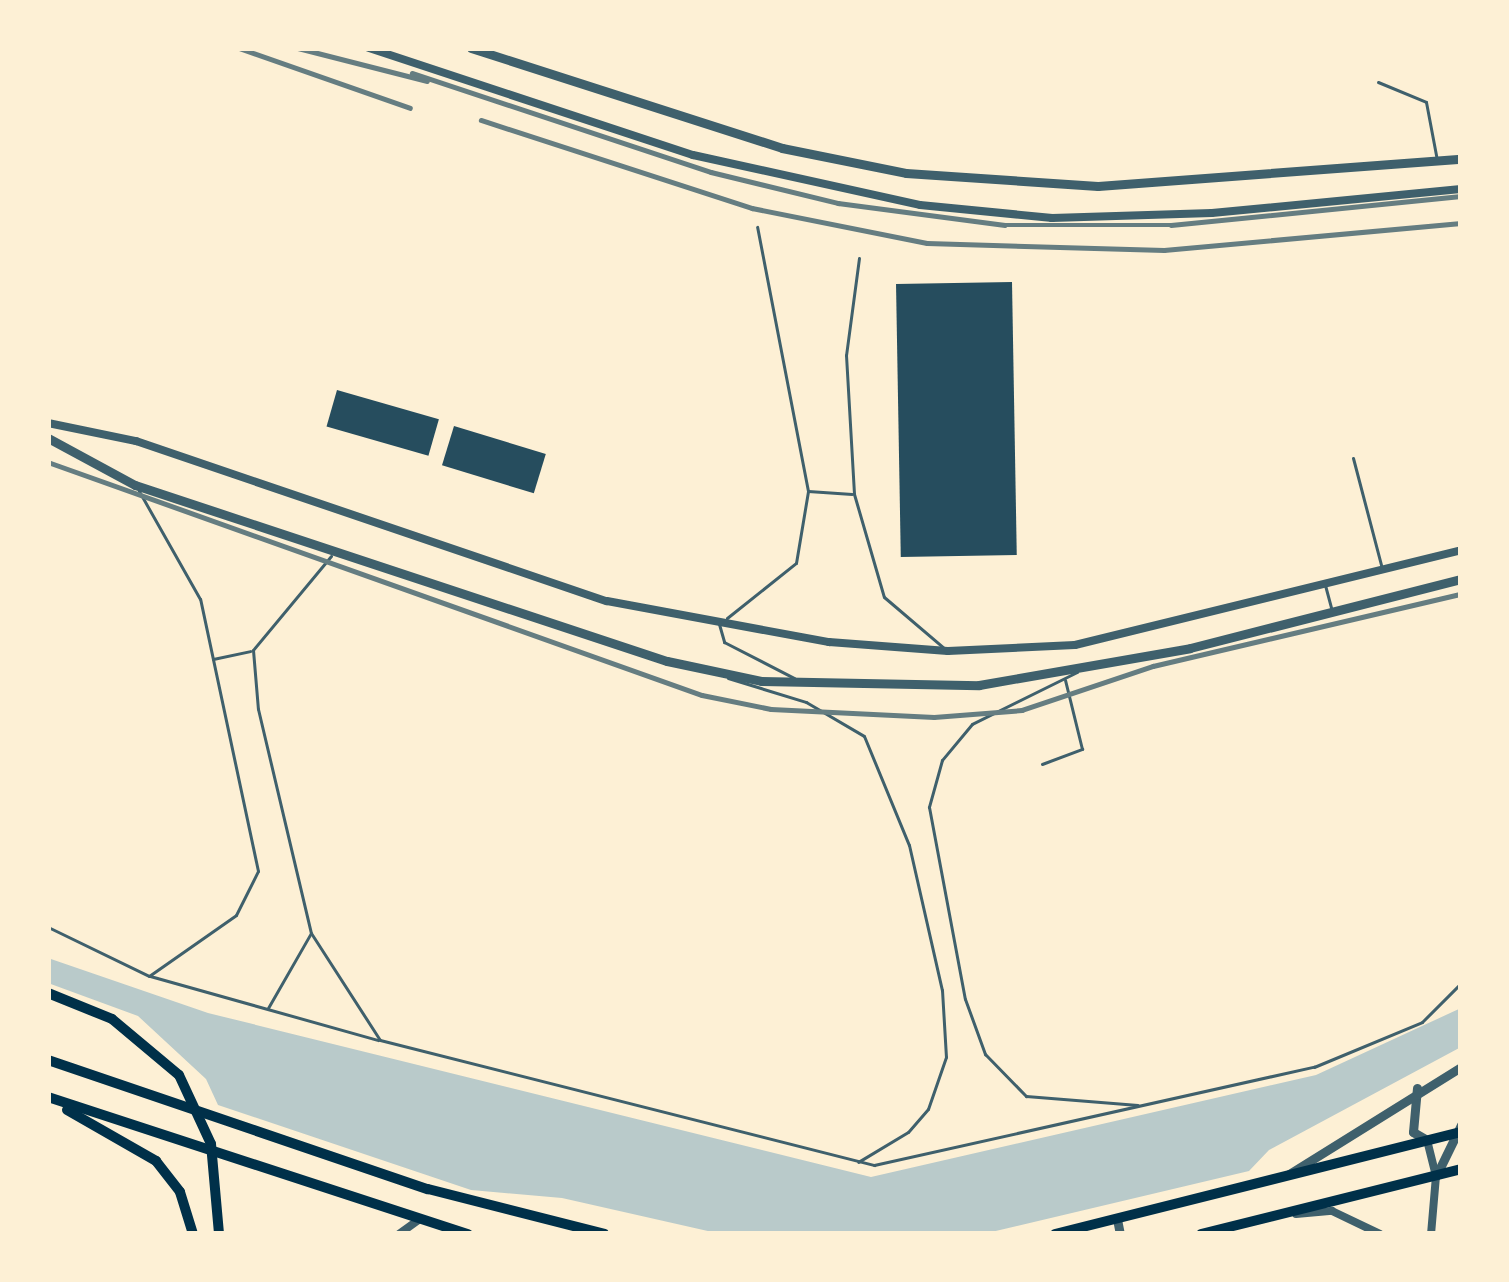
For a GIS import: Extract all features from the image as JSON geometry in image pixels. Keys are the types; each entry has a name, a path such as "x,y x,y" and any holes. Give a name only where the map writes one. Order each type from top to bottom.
{"main road":[{"path":"48,993 112,1018 179,1075 211,1144 219,1234"},
{"path":"48,1060 536,1218 604,1234"},
{"path":"48,1099 468,1234"},
{"path":"48,1099 156,1161 180,1192 193,1234"},
{"path":"1055,1234 1459,1130"},
{"path":"1201,1234 1461,1171"},
{"path":"532,1234 536,1218"}],"street":[{"path":"369,48 694,155 920,205 1052,218 1212,213 1461,189"},
{"path":"471,48 782,148 906,173 1098,186 1461,159"},
{"path":"48,423 136,441 608,601 719,624 948,651 1075,645 1461,550"},
{"path":"48,438 135,485 704,671 803,682 979,685 1333,616 1461,579"},
{"path":"1285,1177 1417,1088 1461,1066"},
{"path":"1417,1088 1413,1132 1427,1140 1436,1176 1431,1234"},
{"path":"1436,1176 1459,1130"},
{"path":"1276,1216 1332,1211 1380,1234"},
{"path":"1118,1219 1120,1234"},
{"path":"399,1234 418,1220"}],"lane":[{"path":"1378,82 1433,112 1437,161"},
{"path":"757,227 808,491 796,562 719,624 724,642 803,682"},
{"path":"859,258 846,355 854,494 884,597 948,651"},
{"path":"1353,458 1382,570"},
{"path":"135,485 200,598 258,871 236,915 149,976"},
{"path":"808,491 854,494"},
{"path":"211,659 254,650 336,550"},
{"path":"1325,584 1333,616"},
{"path":"254,650 258,709 311,933 380,1040"},
{"path":"1091,665 972,724 934,783 929,807 964,999 985,1054 1026,1096 1146,1106"},
{"path":"704,671 806,702 864,736 909,844 942,990 946,1057 928,1109 908,1132 855,1165"},
{"path":"1042,764 1082,748 1064,678"},
{"path":"48,927 149,976 855,1165 1314,1067 1422,1022 1461,983"},
{"path":"267,1010 311,933"}],"shaded area":[{"path":"48,958 208,1013 871,1177 1316,1075 1461,1008 1461,1047 1269,1150 1249,1171 983,1234 721,1234 562,1198 471,1190 218,1105 206,1079 138,1016 48,983"}],"building":[{"path":"1012,282 1017,555 901,557 896,284"},
{"path":"337,390 439,419 428,456 327,427"},
{"path":"454,426 546,454 534,493 442,465"}],"railway":[{"path":"239,48 410,108"},
{"path":"298,48 427,81"},
{"path":"412,73 711,172 838,203 1005,225 1171,225 1461,196"},
{"path":"481,120 752,208 927,243 1164,250 1461,223"},
{"path":"48,462 702,695 771,709 934,717 1022,710 1153,666 1461,594"}]}
